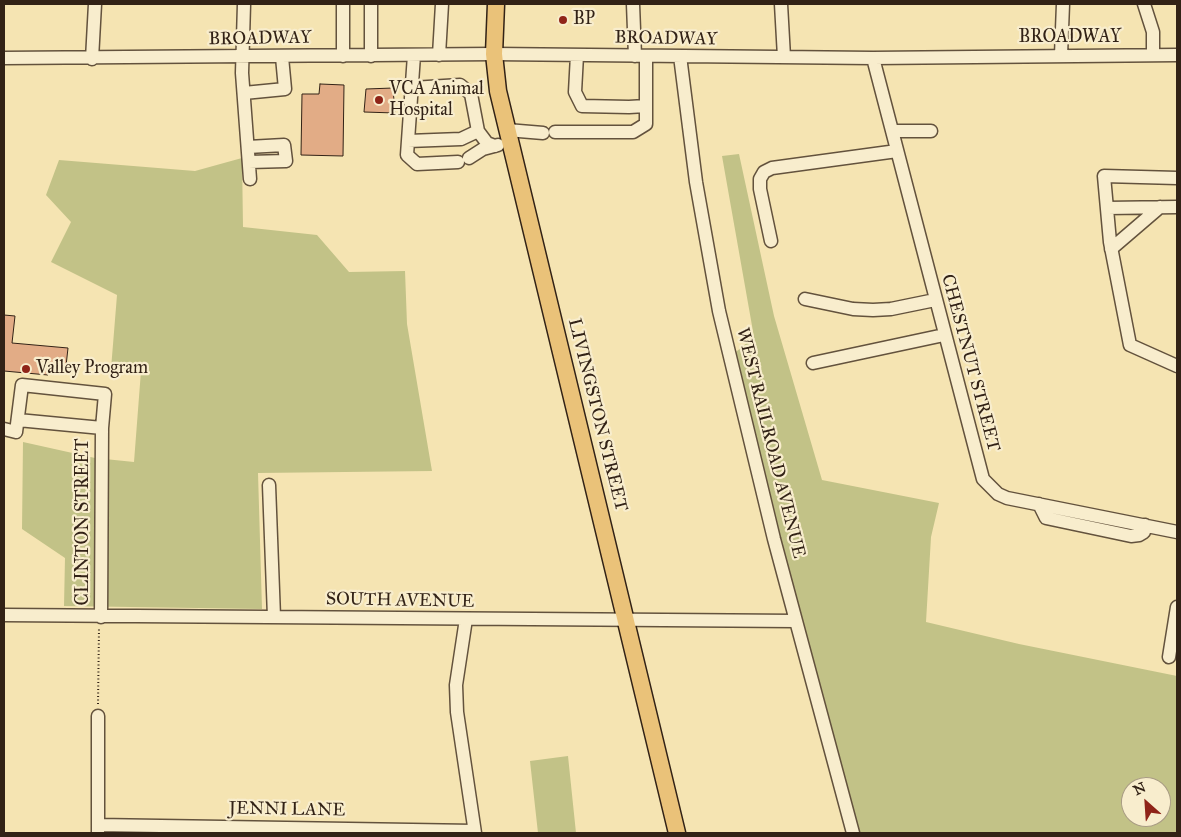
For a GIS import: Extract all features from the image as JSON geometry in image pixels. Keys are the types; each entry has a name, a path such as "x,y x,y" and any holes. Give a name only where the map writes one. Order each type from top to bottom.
{"main road":[{"name":"LIVINGSTON STREET","path":"496,4 494,54 498,91 499,142 626,620 677,833"}],"street":[{"path":"92,59 95,4"},
{"path":"244,4 241,57 250,179"},
{"path":"343,4 343,56"},
{"path":"370,56 371,4"},
{"path":"439,55 442,4"},
{"path":"473,134 487,143 543,132 633,132 646,124 646,106 633,4"},
{"path":"781,4 784,57"},
{"path":"1061,55 1063,4"},
{"path":"1144,4 1153,32 1153,55"},
{"name":"BROADWAY","path":"4,58 92,59 494,54 873,58 1177,55"},
{"path":"414,55 407,155 417,164 463,160 499,142"},
{"path":"577,55 575,92 582,106 646,106"},
{"name":"WEST RAILROAD AVENUE","path":"680,56 696,182 719,311 751,447 853,833"},
{"path":"244,93 285,89 282,57"},
{"name":"CHESTNUT STREET","path":"873,58 944,335 984,479 998,494 1177,532"},
{"path":"412,88 460,86 471,94 473,134"},
{"path":"892,131 931,131"},
{"path":"408,141 461,139 473,134"},
{"path":"248,147 284,146 286,161 249,162"},
{"path":"771,240 760,189 760,179 764,172 772,168 897,152"},
{"path":"1177,178 1104,176 1111,249 1130,345 1177,366"},
{"path":"1107,208 1177,207"},
{"path":"1111,249 1160,208"},
{"path":"805,299 853,309 873,310 891,309 935,300"},
{"path":"813,363 944,335"},
{"name":"CLINTON STREET","path":"13,427 22,385 105,394 102,428 100,623"},
{"path":"13,427 102,428"},
{"path":"270,486 274,617"},
{"path":"1169,657 1177,607"},
{"name":"SOUTH AVENUE","path":"4,615 100,623 274,617 796,621"},
{"path":"466,619 456,685 456,712 474,832"},
{"path":"98,716 98,829"},
{"name":"JENNI LANE","path":"98,829 474,832"}],"path":[{"path":"98,716 100,623"}],"green space":[{"path":"739,154 774,316 822,480 939,503 931,537 926,622 1019,644 1177,676 1177,833 851,833 731,356 754,337 722,156"},
{"path":"242,158 243,227 317,235 349,272 405,271 407,324 432,471 258,473 262,609 64,606 65,558 22,529 23,442 95,458 134,462 141,371 111,369 117,295 51,262 71,222 46,195 59,160 195,171"},
{"path":"568,756 576,833 538,833 530,761"}],"building":[{"path":"320,84 344,85 343,156 301,155 302,94 319,94"},
{"name":"VCA Animal Hospital","path":"393,88 395,113 364,112 366,89"},
{"name":"Valley Program","path":"4,315 15,316 12,343 68,348 66,366 49,364 48,375 4,371"}],"place":[{"name":"BP","path":"563,20"},
{"name":"VCA Animal Hospital","path":"379,100"},
{"name":"Valley Program","path":"26,369"}]}
